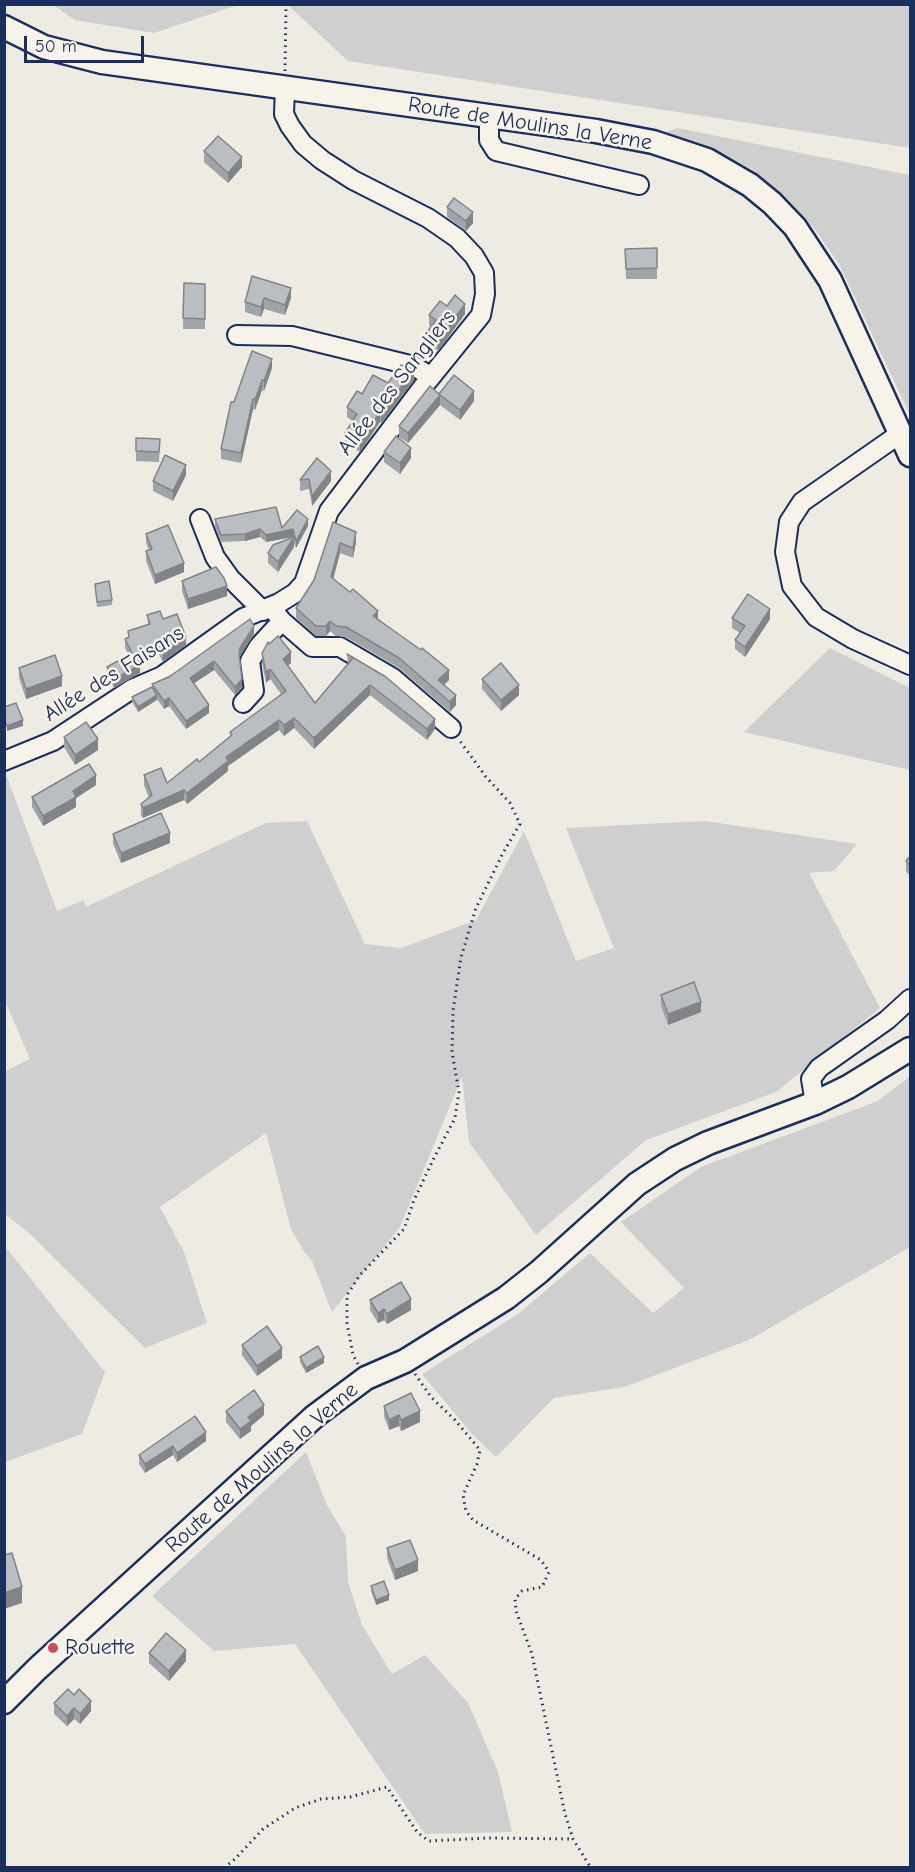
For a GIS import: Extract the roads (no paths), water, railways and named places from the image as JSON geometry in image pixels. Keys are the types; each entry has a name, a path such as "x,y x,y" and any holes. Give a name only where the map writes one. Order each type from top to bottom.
{"main road":[{"name":"Route de Moulins la Verne","path":"9,30 44,47 93,60 611,133 674,148 707,160 756,189 795,227 830,280 910,455"},
{"name":"Route de Moulins la Verne","path":"4,1702 315,1416 366,1378 405,1361 506,1298 539,1272 637,1184 675,1159 815,1103 848,1087 910,1049"}],"street":[{"name":"Allée des Sangliers","path":"243,618 272,613 304,583 329,511 481,315 485,294 484,273 474,256 457,238 429,218 353,180 322,160 303,144 284,114 285,87"},
{"path":"489,116 489,140 496,152 639,185"},
{"path":"237,335 292,336 414,366 431,377"},
{"path":"901,433 802,501 789,522 785,552 792,586 816,617 853,639 910,664"},
{"path":"200,519 215,557 230,578 312,647 340,647 393,678 451,728"},
{"path":"243,703 254,691 250,661 260,646 272,613"},
{"name":"Allée des Faisans","path":"4,761 53,741 132,689 162,676 243,618"},
{"path":"815,1103 811,1079 819,1068 887,1020 910,999"}],"place":[{"name":"Rouette","path":"53,1648"}]}
